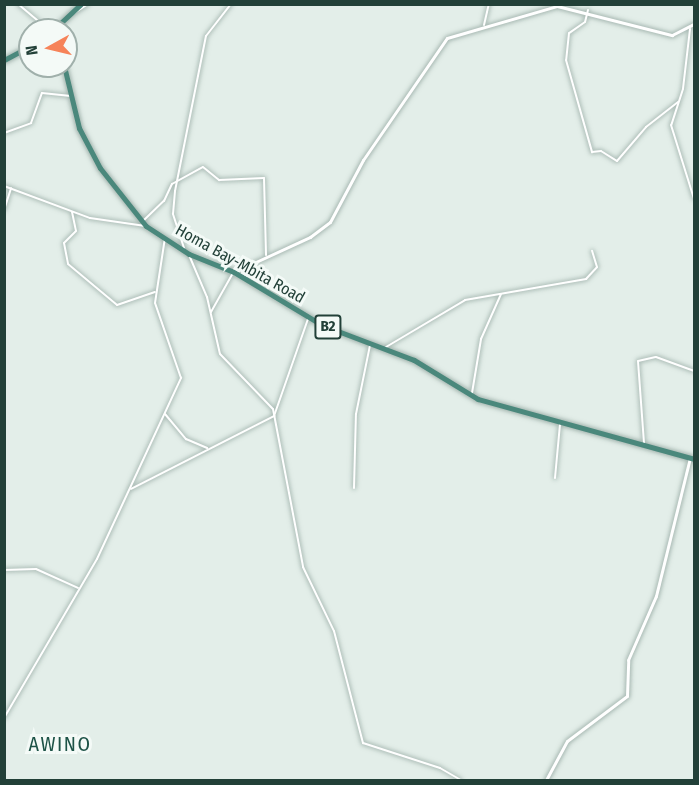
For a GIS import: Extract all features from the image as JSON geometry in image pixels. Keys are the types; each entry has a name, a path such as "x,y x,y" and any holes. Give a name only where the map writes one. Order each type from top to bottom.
{"highway":[{"path":"68,17 81,4"},
{"path":"4,60 18,52"},
{"name":"Homa Bay-Mbita Road","path":"67,78 91,154 145,223 187,252 234,272 308,317 386,347 471,396 692,458"}],"street":[{"path":"18,4 36,18"},
{"path":"68,17 88,4"},
{"path":"231,4 206,36 173,214 211,312 220,354 267,401 274,416 303,567 334,631 363,743 440,768 461,780"},
{"path":"484,25 489,4"},
{"path":"587,4 585,22 569,33 566,60 592,152 601,151 617,161 646,127 678,102"},
{"path":"211,312 234,272 266,255 310,237 330,222 439,46 484,25 550,7 587,10 672,35 690,29"},
{"path":"694,24 690,29 672,135 694,199"},
{"path":"4,133 31,123 42,93 71,96"},
{"path":"4,186 72,212 145,223 178,178 203,167 219,180 264,178 266,255"},
{"path":"4,210 11,188"},
{"path":"72,212 76,231 64,243 68,264 117,305 155,292"},
{"path":"4,718 131,489 182,375 172,342 162,330 155,292 165,238"},
{"path":"386,347 460,302 586,279 597,267 592,251"},
{"path":"471,396 481,339 501,294"},
{"path":"131,489 207,448 274,416 308,317"},
{"path":"354,488 356,414 371,342"},
{"path":"644,443 638,361 656,357 694,371"},
{"path":"165,414 186,439 207,448"},
{"path":"555,478 560,422"},
{"path":"546,780 567,741 627,696 628,660 656,596 692,458"},
{"path":"4,570 36,569 78,588"}],"district":[{"name":"AWINO","path":"60,744"}]}
